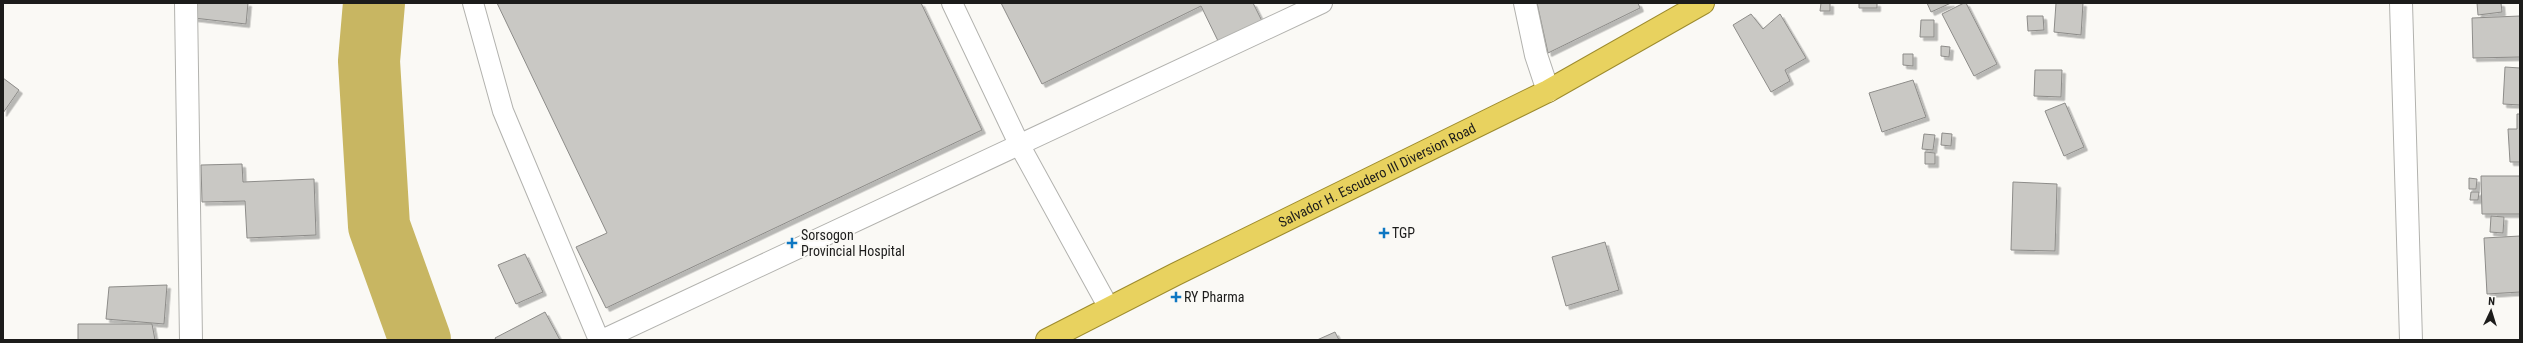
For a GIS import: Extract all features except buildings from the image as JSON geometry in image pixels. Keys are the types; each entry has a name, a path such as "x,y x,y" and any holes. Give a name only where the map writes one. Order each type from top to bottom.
{"highway":[{"name":"Salvador H. Escudero III Diversion Road","path":"1047,340 1548,91 1703,3"}],"street":[{"path":"186,3 191,340"},
{"path":"1525,3 1536,56 1548,91"},
{"path":"2401,3 2411,340"}],"lane":[{"path":"473,3 503,111 599,340"},
{"path":"952,3 1020,146 1109,308"},
{"path":"602,340 1020,146 1322,3"}],"waterway":[{"path":"374,3 369,61 379,226 420,340"}],"place":[{"name":"TGP","path":"1384,233"},
{"name":"Sorsogon Provincial Hospital","path":"792,243"},
{"name":"RY Pharma","path":"1176,297"}]}
